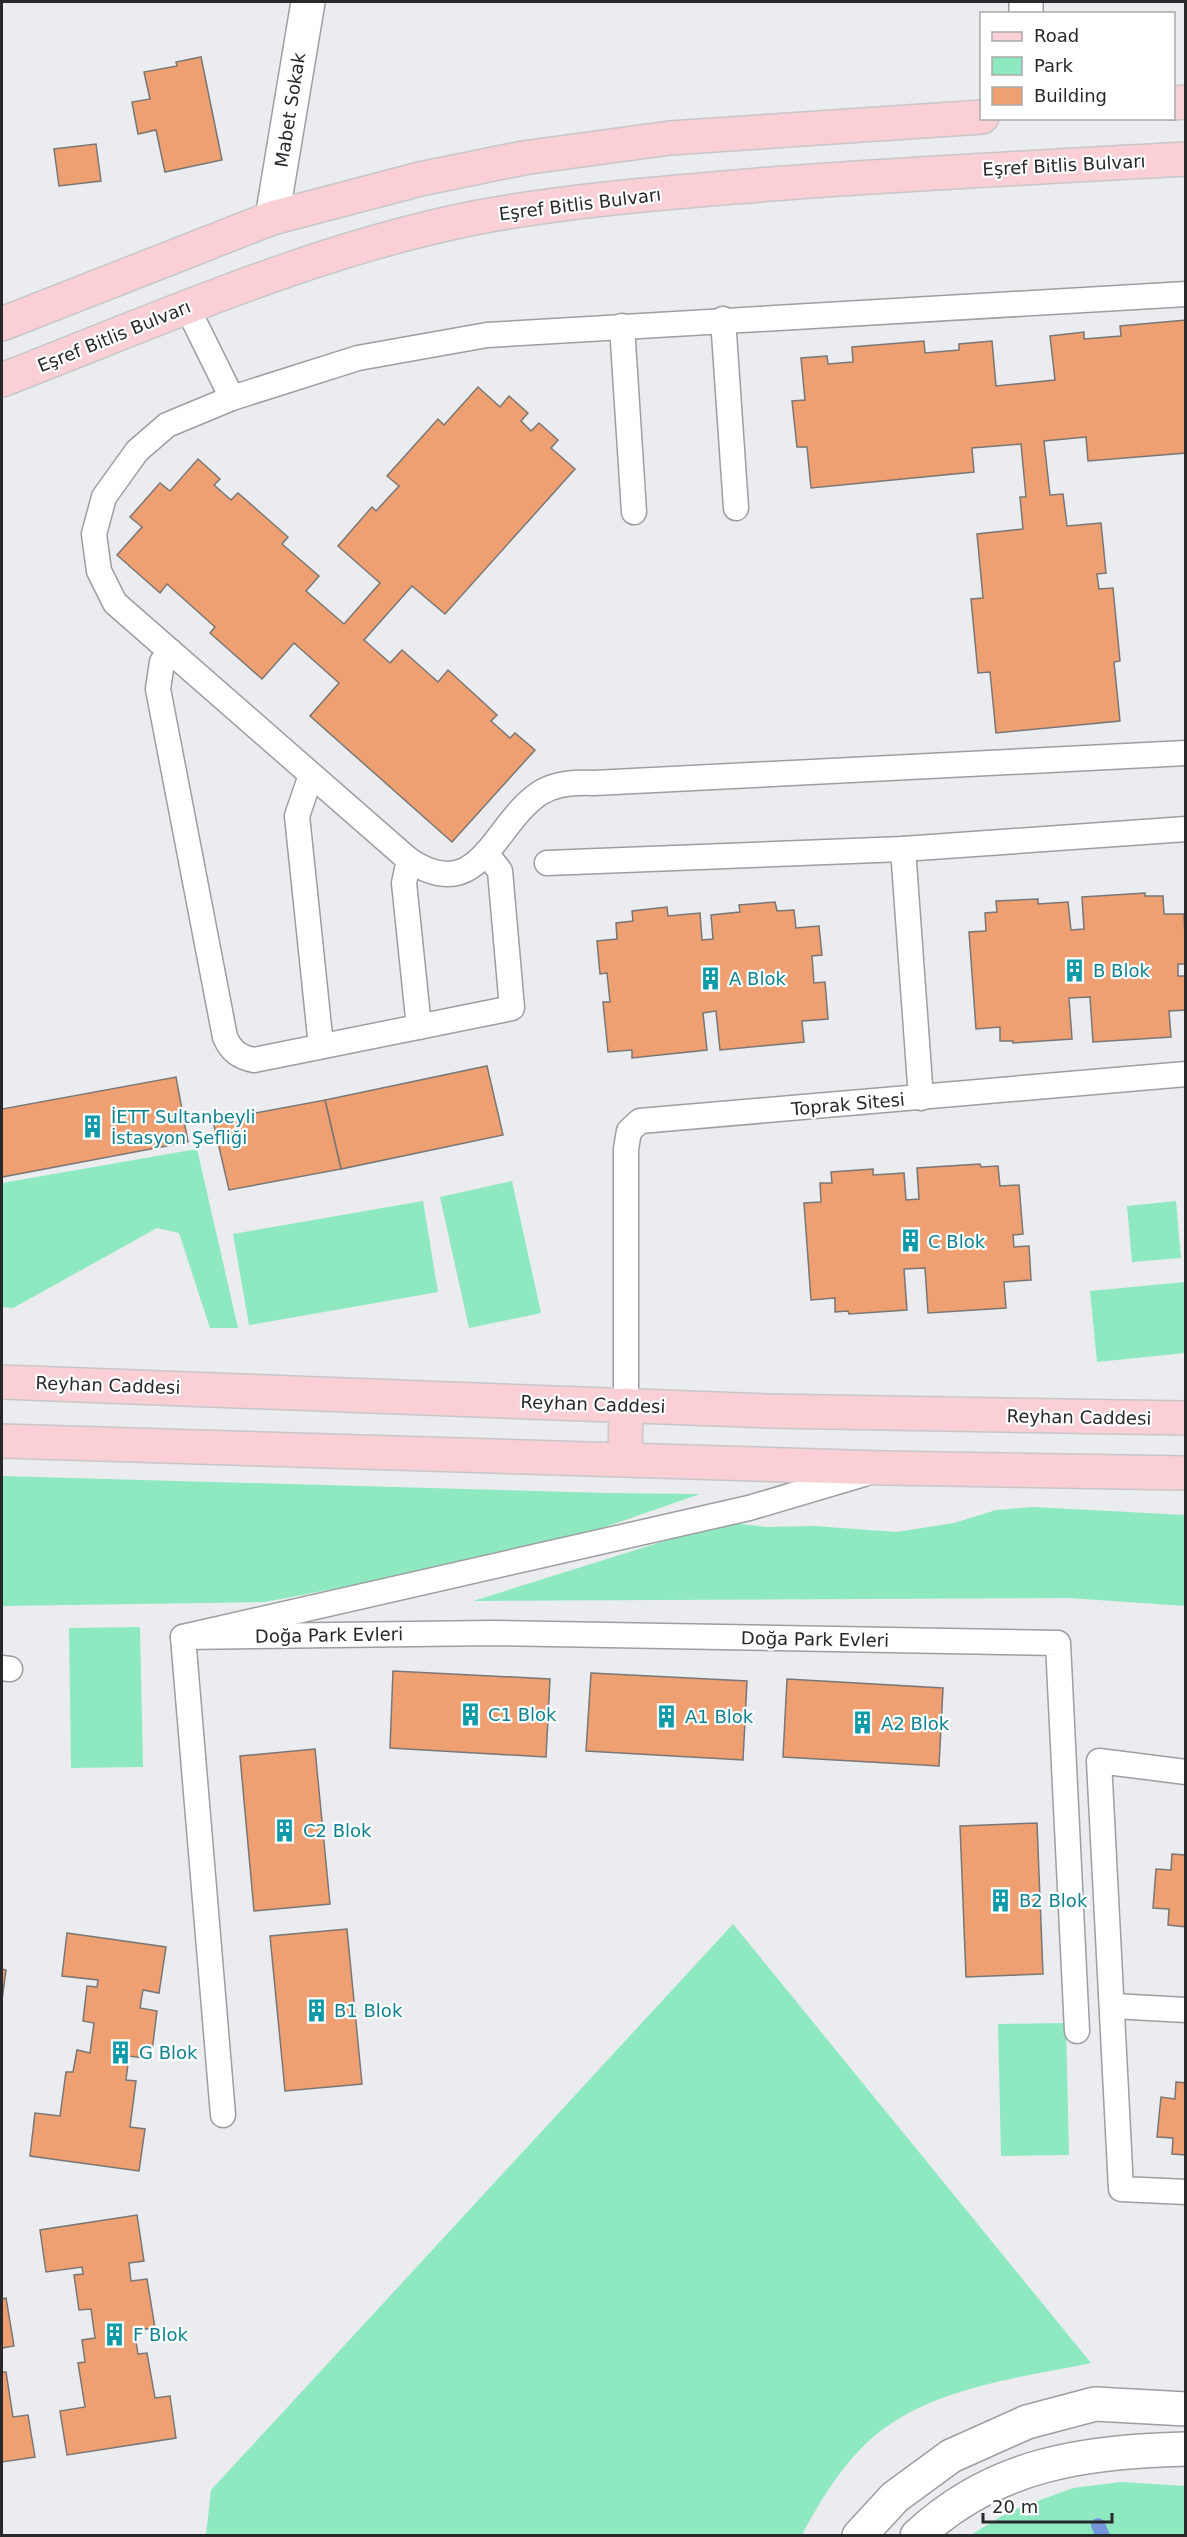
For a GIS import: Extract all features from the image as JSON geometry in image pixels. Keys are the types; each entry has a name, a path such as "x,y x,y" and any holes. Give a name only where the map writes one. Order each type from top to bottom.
{"main road":[{"path":"2,324 272,218 420,179 523,158 670,138 980,117"},
{"name":"Eşref Bitlis Bulvarı","path":"2,380 264,278 367,245 474,218 677,192 857,178 1185,159"},
{"name":"Reyhan Caddesi","path":"2,1382 768,1412 1185,1418"},
{"path":"625,1460 626,1405"},
{"path":"2,1441 884,1468 1185,1473"}],"street":[{"name":"Mabet Sokak","path":"272,218 308,2"},
{"path":"859,2535 895,2497 951,2456 1027,2422 1095,2404 1185,2409"},
{"path":"917,2535 971,2495 1058,2460 1104,2452 1185,2449"}],"lane":[{"path":"1185,294 487,335 358,358 232,398 167,425 137,451 113,481 98,515 95,553 106,588 115,603 409,860 432,872 457,874 476,864 540,793 572,782 1185,753"},
{"path":"187,307 232,398"},
{"path":"723,320 736,508"},
{"path":"621,326 634,512"},
{"path":"170,651 162,662 158,689 225,1037 234,1052 243,1058 254,1060 512,1008 500,871 486,854"},
{"path":"311,775 297,816 321,1047"},
{"path":"547,863 903,849 1185,829"},
{"name":"Toprak Sitesi","path":"626,1405 626,1149 629,1131 639,1121 921,1098 903,849"},
{"path":"409,860 404,883 419,1027"},
{"path":"921,1098 1185,1074"},
{"name":"Doğa Park Evleri","path":"183,1637 748,1508 884,1468"},
{"name":"Doğa Park Evleri","path":"183,1637 493,1633 1058,1643 1077,2031"},
{"path":"183,1637 223,2115"},
{"path":"1185,1772 1099,1761 1121,2189 1185,2192"},
{"path":"1113,2006 1185,2010"}],"green space":[{"path":"197,1149 238,1328 210,1328 179,1233 157,1228 13,1308 2,1307 2,1183"},
{"path":"512,1181 541,1313 469,1328 440,1197"},
{"path":"423,1201 438,1292 249,1325 233,1234"},
{"path":"1176,1201 1181,1258 1132,1262 1127,1206"},
{"path":"1185,1282 1185,1353 1097,1362 1090,1291"},
{"path":"2,1476 700,1494 585,1534 505,1556 265,1602 2,1606"},
{"path":"1033,1507 1185,1515 1185,1606 1069,1598 473,1601 725,1522 766,1527 815,1526 896,1532 954,1523 996,1510"},
{"path":"140,1627 143,1767 71,1768 69,1628"},
{"path":"733,1924 1091,2363 958,2392 909,2413 886,2427 848,2463 818,2506 802,2535 206,2535 211,2490"},
{"path":"1066,2023 1069,2155 1001,2156 998,2024"},
{"path":"1121,2482 1185,2486 1185,2535 971,2535 1008,2512 1073,2488"}],"building":[{"path":"201,57 222,160 165,172 156,130 138,134 132,102 150,99 144,72 177,66 176,62"},
{"path":"96,144 101,181 59,186 54,149"},
{"path":"1186,320 1186,453 1088,461 1086,437 1044,441 1050,495 1063,494 1067,526 1101,523 1106,573 1097,574 1099,589 1113,588 1120,661 1114,662 1120,721 996,733 990,672 978,673 971,599 983,598 977,534 1023,529 1020,497 1026,497 1021,444 972,448 974,472 811,488 807,447 797,447 792,401 805,400 801,358 827,356 828,364 853,362 852,347 924,341 925,353 959,350 959,344 992,341 996,386 1055,380 1050,336 1084,332 1084,339 1121,336 1120,326"},
{"path":"478,387 500,407 509,396 528,413 521,421 531,431 539,423 558,440 551,448 575,469 445,614 412,586 364,640 390,663 402,650 438,682 448,670 497,715 491,721 510,738 515,733 535,750 452,842 310,716 339,683 294,643 262,679 210,633 215,627 167,584 160,593 117,555 142,527 130,517 160,483 170,491 198,459 220,479 214,485 231,500 238,493 288,537 282,544 319,576 306,591 344,624 380,583 338,546 372,507 376,511 399,486 387,476 438,419 444,425"},
{"name":"B Blok","path":"1145,893 1145,896 1163,896 1164,914 1184,914 1186,964 1178,964 1178,976 1186,976 1186,1010 1169,1011 1171,1037 1093,1042 1090,997 1069,998 1072,1039 1013,1043 1013,1041 1000,1041 1000,1027 976,1029 969,932 986,931 985,913 997,912 996,901 1038,899 1038,904 1068,902 1071,930 1084,929 1082,897"},
{"name":"A Blok","path":"775,902 777,911 794,910 796,928 819,926 822,955 812,956 814,983 825,982 828,1019 802,1021 804,1042 720,1050 716,1011 703,1013 707,1050 632,1058 632,1050 608,1052 603,1002 610,1002 607,973 600,974 597,941 617,939 616,923 633,921 632,911 667,907 668,916 700,913 702,940 713,939 711,915 740,912 739,905"},
{"path":"487,1066 503,1135 341,1169 325,1100"},
{"name":"İETT Sultanbeyli İstasyon Şefliği","path":"176,1077 188,1142 2,1177 2,1109"},
{"path":"325,1100 341,1169 229,1190 213,1121"},
{"name":"C Blok","path":"980,1164 981,1167 998,1166 1000,1186 1019,1185 1023,1234 1013,1235 1014,1247 1029,1246 1031,1280 1004,1282 1006,1308 928,1313 925,1268 904,1269 907,1310 849,1314 848,1311 835,1312 835,1298 811,1300 804,1203 821,1202 820,1183 832,1183 831,1172 873,1169 873,1175 904,1173 906,1200 919,1199 917,1168"},
{"name":"C1 Blok","path":"393,1671 550,1679 546,1757 390,1748"},
{"name":"A1 Blok","path":"591,1673 747,1681 743,1760 586,1751"},
{"name":"A2 Blok","path":"787,1679 943,1688 939,1766 783,1757"},
{"name":"C2 Blok","path":"315,1749 330,1904 254,1911 240,1756"},
{"name":"B2 Blok","path":"1037,1823 1043,1974 966,1977 960,1826"},
{"path":"1172,1854 1186,1855 1186,1927 1168,1925 1169,1909 1153,1908 1156,1869 1171,1870"},
{"name":"B1 Blok","path":"347,1929 362,2084 285,2091 270,1936"},
{"name":"G Blok","path":"67,1933 166,1947 159,1993 143,1990 140,2008 157,2011 151,2059 129,2056 126,2080 136,2081 130,2127 145,2129 139,2171 30,2156 35,2113 60,2116 66,2072 73,2072 77,2050 90,2053 94,2023 83,2021 87,1986 97,1987 98,1980 62,1976"},
{"path":"2,1969 6,1970 2,2000"},
{"path":"1176,2082 1186,2083 1186,2155 1172,2154 1173,2138 1157,2137 1161,2097 1175,2099"},
{"name":"F Blok","path":"137,2215 144,2261 129,2263 131,2281 147,2279 155,2328 134,2330 138,2354 147,2353 155,2398 170,2396 176,2438 67,2455 60,2411 85,2407 78,2363 85,2362 82,2340 95,2338 91,2309 79,2310 74,2275 83,2274 82,2267 46,2272 40,2230"},
{"path":"6,2298 14,2346 2,2348 2,2299"},
{"path":"2,2372 6,2372 13,2417 28,2415 35,2457 2,2462"}],"waterway":[{"path":"1098,2525 1103,2536"}],"place":[{"name":"B Blok","path":"1075,970"},
{"name":"A Blok","path":"711,978"},
{"name":"İETT Sultanbeyli İstasyon Şefliği","path":"93,1126"},
{"name":"C Blok","path":"910,1241"},
{"name":"C1 Blok","path":"470,1714"},
{"name":"A1 Blok","path":"667,1716"},
{"name":"A2 Blok","path":"863,1723"},
{"name":"C2 Blok","path":"285,1830"},
{"name":"B2 Blok","path":"1001,1900"},
{"name":"B1 Blok","path":"316,2010"},
{"name":"G Blok","path":"121,2052"},
{"name":"F Blok","path":"115,2334"}]}
